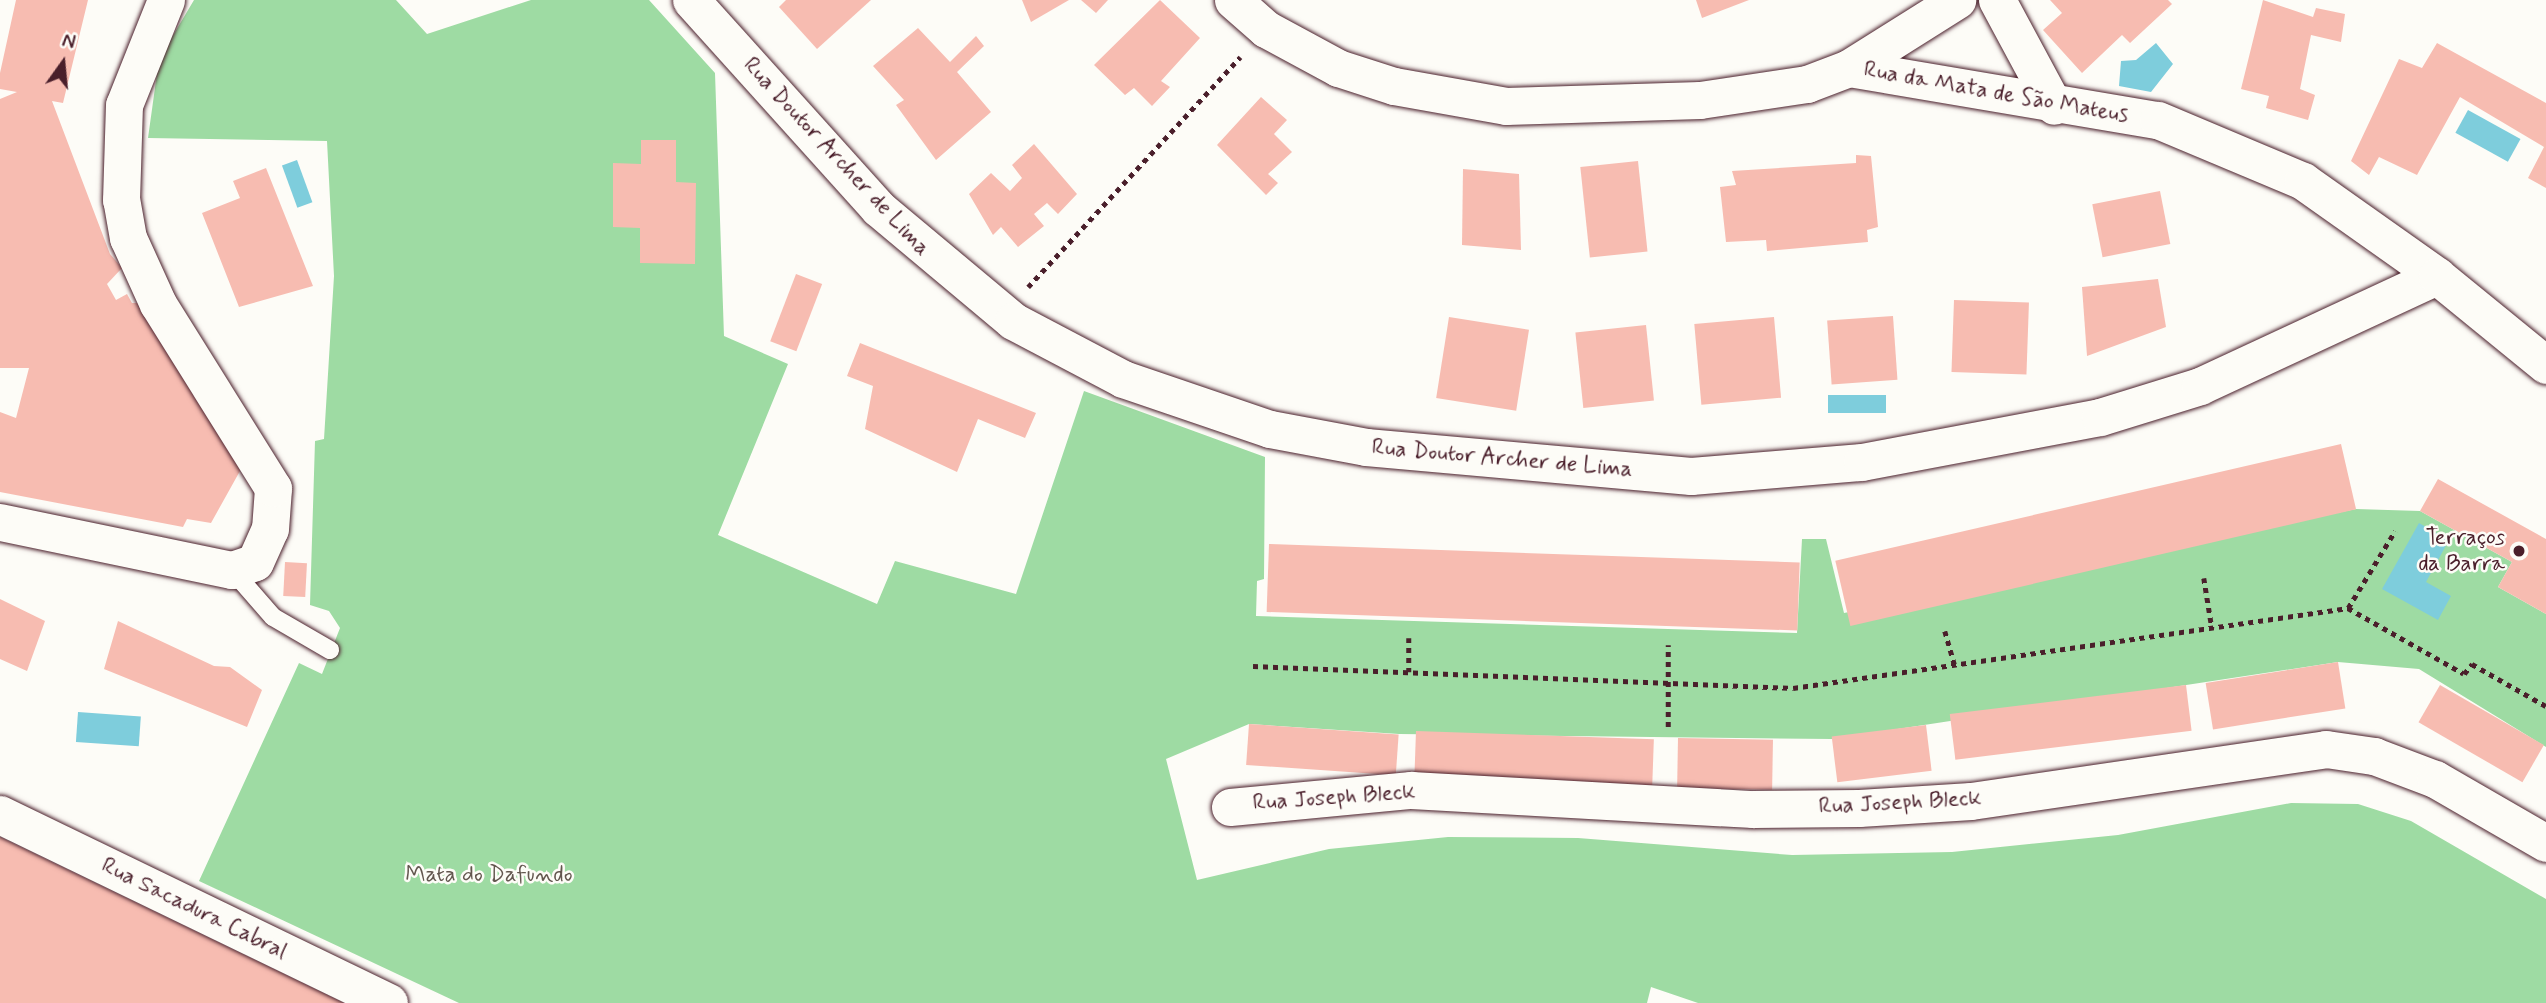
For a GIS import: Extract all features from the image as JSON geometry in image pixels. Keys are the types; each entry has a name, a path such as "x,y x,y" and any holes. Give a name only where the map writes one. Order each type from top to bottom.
{"street":[{"path":"0,522 232,570 255,562 264,546 273,488 158,304 128,238 121,200 124,105 166,0"},
{"name":"Rua Doutor Archer de Lima","path":"691,0 878,208 1003,313 1123,379 1270,429 1457,459 1691,476 1862,462 2100,417 2277,354 2437,276"},
{"name":"Rua da Mata de São Mateus","path":"1233,0 1266,29 1338,68 1394,86 1506,106 1700,100 1807,84 1849,68 2054,106 2158,120 2303,181 2437,276 2546,365"},
{"path":"1849,68 1957,0"},
{"path":"1997,0 2054,106"},
{"name":"Rua Joseph Bleck","path":"1230,807 1410,790 1753,809 1859,808 1971,801 2326,749 2374,756 2435,779 2546,843"},
{"name":"Rua Sacadura Cabral","path":"0,815 389,1003"}],"lane":[{"path":"232,570 273,617 330,650"}],"path":[{"path":"1003,313 1266,29"},
{"path":"2348,608 2395,531"},
{"path":"2204,578 2213,628"},
{"path":"1253,666 1793,688 2348,608 2464,674 2472,664 2546,706"},
{"path":"1945,631 1955,665"},
{"path":"1409,638 1409,672"},
{"path":"1668,645 1668,727"}],"green space":[{"name":"Mata do Dafundo","path":"194,0 396,0 427,34 531,0 649,0 715,73 724,336 788,364 718,535 877,604 895,561 1016,594 1084,391 1265,457 1264,579 1257,581 1256,616 1797,633 1802,539 1826,539 1844,613 2356,509 2420,511 2512,562 2498,587 2546,614 2546,747 2419,669 2338,662 1832,739 1399,734 1249,724 1166,759 1197,880 1329,849 1448,837 1578,838 1792,855 1952,852 2118,835 2291,803 2358,804 2411,821 2546,899 2546,1003 1698,1003 1651,987 1647,1003 459,1003 199,881 299,663 322,674 340,628 329,611 310,605 315,441 324,439 334,276 327,141 148,138 159,59"}],"water":[{"path":"2156,43 2173,64 2151,92 2119,86 2121,61 2136,60"},
{"path":"2468,110 2520,139 2508,162 2455,133"},
{"path":"297,160 312,202 297,208 282,165"},
{"path":"1828,395 1886,395 1886,413 1828,413"},
{"path":"2419,523 2449,540 2426,582 2451,596 2438,620 2382,589"},
{"path":"78,712 141,716 139,746 76,742"}],"building":[{"path":"16,0 88,0 63,103 52,101 110,254 122,268 107,284 116,300 127,294 132,303 141,303 245,462 211,523 187,519 183,527 0,492 0,412 16,418 29,368 0,368 0,99 17,92 0,89 0,73"},
{"path":"786,0 871,0 817,49 779,7"},
{"path":"1022,0 1069,0 1031,22"},
{"path":"1081,0 1108,0 1096,13"},
{"path":"1160,0 1200,38 1161,81 1170,87 1152,106 1134,88 1125,95 1094,65"},
{"path":"1696,0 1749,0 1702,18"},
{"path":"2050,0 2168,0 2172,4 2130,43 2122,35 2082,73 2043,30 2062,13"},
{"path":"2263,0 2313,17 2316,8 2345,14 2341,42 2311,35 2300,89 2315,95 2308,120 2266,108 2269,96 2241,89"},
{"path":"918,28 950,62 976,36 984,46 957,72 991,112 936,160 896,105 904,100 873,66"},
{"path":"2437,43 2546,103 2546,188 2528,178 2544,147 2460,97 2417,175 2379,157 2369,175 2351,161 2399,59 2422,68"},
{"path":"1261,97 1287,120 1274,134 1292,152 1268,174 1278,183 1266,195 1217,145"},
{"path":"641,140 676,140 676,182 696,183 695,264 640,263 640,228 613,227 613,163 641,164"},
{"path":"1034,144 1077,194 1058,214 1047,203 1034,214 1044,226 1018,247 1001,227 993,235 969,194 991,173 1010,191 1022,178 1012,165"},
{"path":"1856,155 1871,156 1878,227 1867,230 1868,242 1767,251 1766,240 1726,242 1720,187 1736,185 1732,171 1856,163"},
{"path":"1638,161 1648,252 1590,258 1580,167"},
{"path":"266,168 313,286 239,307 202,213 240,198 233,181"},
{"path":"1463,169 1519,174 1521,250 1462,245"},
{"path":"2160,191 2170,244 2103,257 2092,204"},
{"path":"796,274 822,284 796,351 770,341"},
{"path":"2158,279 2166,327 2087,356 2082,287"},
{"path":"1954,300 2029,303 2026,375 1951,372"},
{"path":"1893,316 1897,380 1832,384 1827,321"},
{"path":"1449,317 1529,330 1516,411 1436,398"},
{"path":"1774,317 1781,398 1701,405 1694,324"},
{"path":"1646,325 1654,401 1583,408 1575,332"},
{"path":"860,343 1036,413 1025,438 978,419 957,472 865,429 873,386 847,376"},
{"path":"2341,444 2356,509 1850,626 1835,561"},
{"name":"Terraços da Barra","path":"2438,479 2546,539 2546,614 2498,587 2512,562 2420,511"},
{"path":"1269,544 1800,563 1797,630 1267,612"},
{"path":"285,562 307,563 305,597 283,596"},
{"path":"0,599 45,621 27,671 0,659"},
{"path":"118,621 214,666 230,667 262,690 247,727 104,669"},
{"path":"2338,662 2345,708 2213,729 2206,683"},
{"path":"2186,685 2192,731 1955,760 1950,714"},
{"path":"2440,685 2544,745 2522,782 2418,722"},
{"path":"1249,724 1399,734 1396,775 1246,765"},
{"path":"1926,725 1932,771 1837,782 1832,737"},
{"path":"1416,731 1654,739 1652,785 1414,777"},
{"path":"1678,738 1773,740 1772,790 1677,788"},
{"path":"0,837 344,1003 0,1003"}],"place":[{"name":"Terraços da Barra","path":"2519,551"}]}
